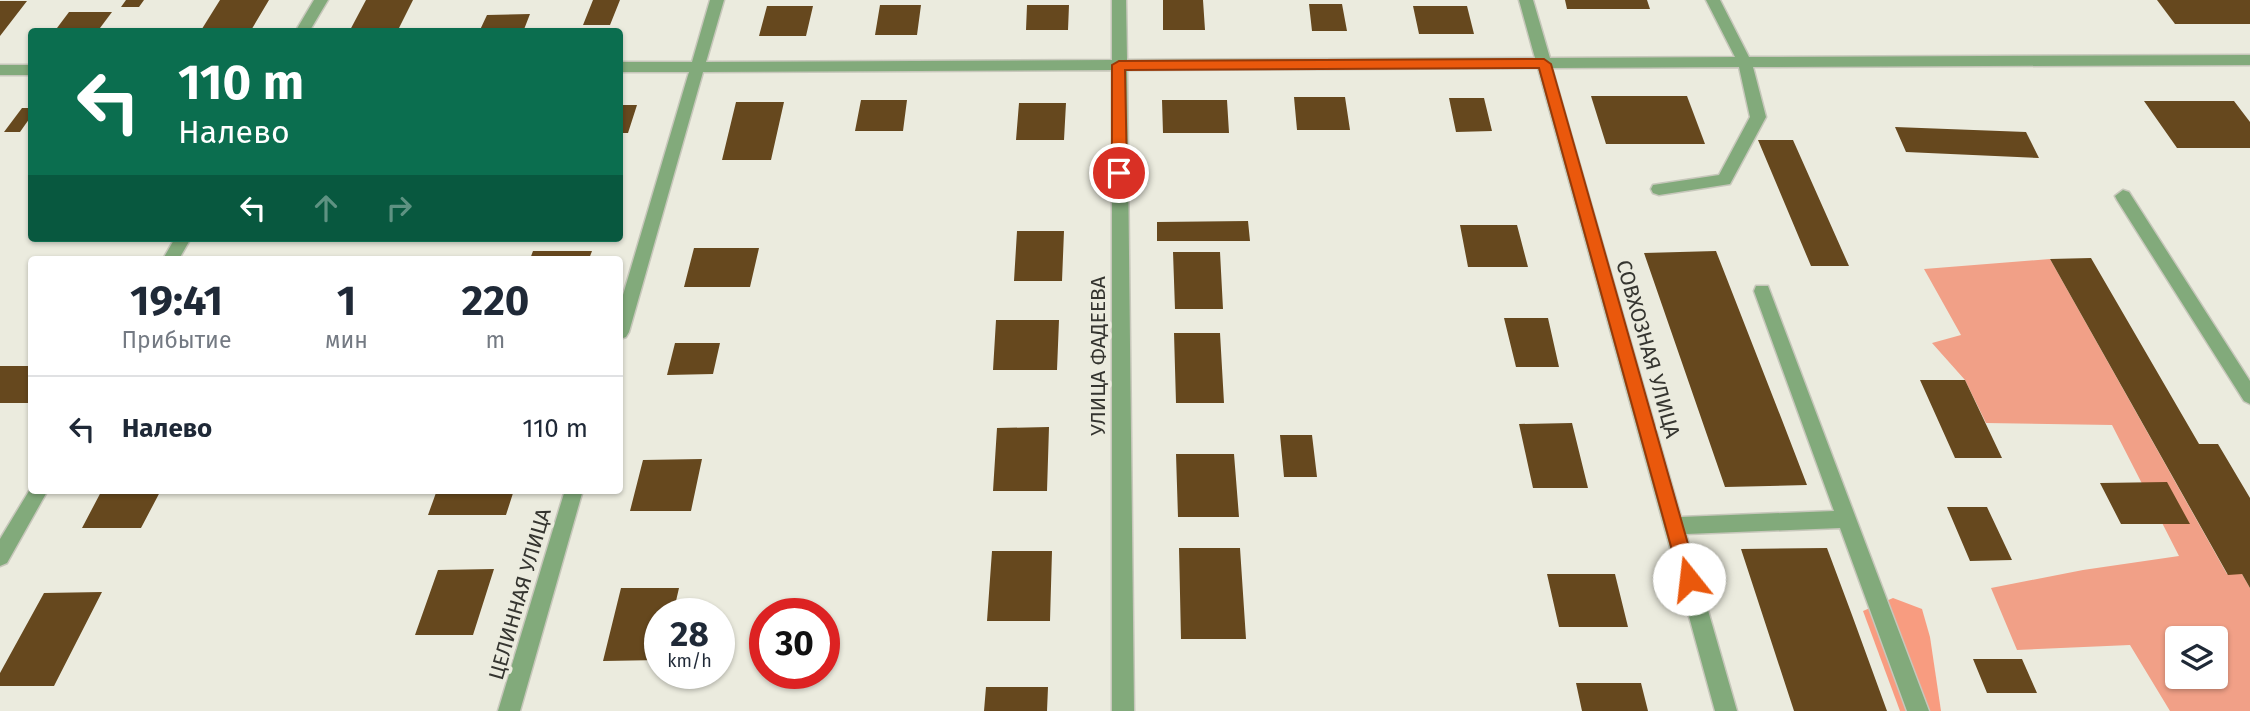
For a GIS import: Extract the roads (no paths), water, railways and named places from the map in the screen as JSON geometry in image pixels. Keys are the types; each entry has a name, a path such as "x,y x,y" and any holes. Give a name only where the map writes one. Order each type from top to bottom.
{"street":[{"path":"304,28 321,0"},
{"path":"623,322 717,0"},
{"name":"УЛИЦА ФАДЕЕВА","path":"1119,0 1123,711"},
{"name":"СОВХОЗНАЯ УЛИЦА","path":"1526,0 1726,711"},
{"path":"1659,189 1724,180 1758,117 1745,63 1713,0"},
{"path":"623,68 2250,61"},
{"path":"0,70 28,70"},
{"path":"2123,196 2250,396"},
{"path":"1762,291 1918,711"},
{"path":"0,557 37,494"},
{"name":"ЦЕЛИННАЯ УЛИЦА","path":"509,711 573,494"},
{"path":"1674,526 1846,519"}]}
